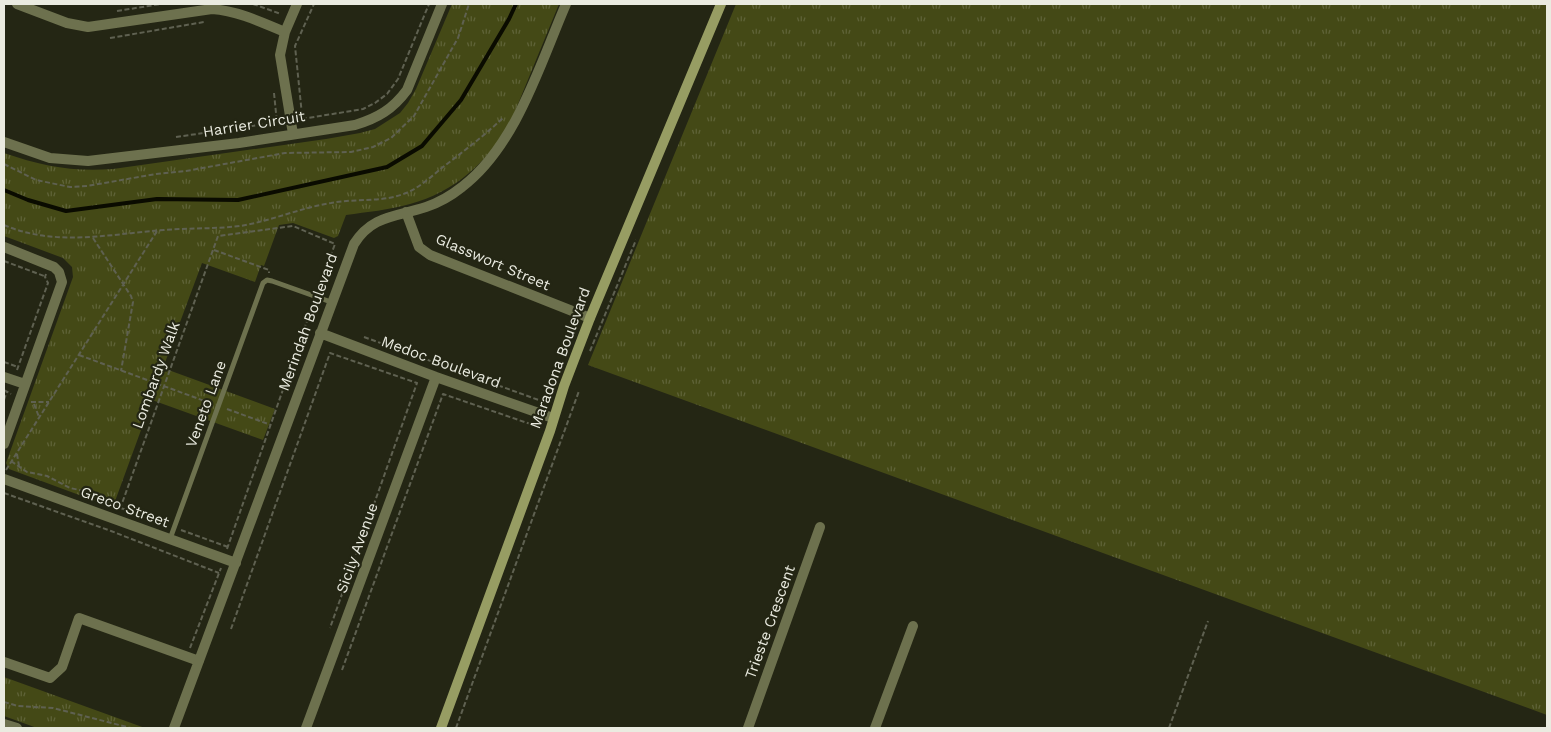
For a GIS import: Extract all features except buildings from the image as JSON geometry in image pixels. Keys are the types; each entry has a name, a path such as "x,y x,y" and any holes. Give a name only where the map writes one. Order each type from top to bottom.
{"street":[{"path":"17,4 67,23 88,27 181,8 229,10 285,32"},
{"path":"293,134 280,55 285,32 296,4"},
{"name":"Harrier Circuit","path":"4,142 50,158 88,161 148,155 356,125 372,120 386,113 398,102 406,90 442,4"},
{"name":"Merindah Boulevard","path":"175,728 331,302 349,254 360,233 376,222 427,207 462,187 496,154 526,99 566,4"},
{"name":"Maradona Boulevard","path":"441,728 590,318 721,4"},
{"name":"Glasswort Street","path":"406,212 419,247 430,255 590,318"},
{"path":"4,248 50,264 57,269 61,276 60,290 4,444"},
{"name":"Medoc Boulevard","path":"320,333 436,377 553,418"},
{"path":"4,377 25,384"},
{"name":"Sicily Avenue","path":"306,728 436,377"},
{"name":"Greco Street","path":"5,474 170,540 236,563"},
{"name":"Trieste Crescent","path":"748,728 820,527"},
{"path":"4,662 50,678 62,666 78,618 199,661"},
{"path":"875,728 912,626"},
{"path":"4,724 17,728"}],"lane":[{"path":"269,280 331,302"},
{"name":"Veneto Lane","path":"170,540 263,283 269,280"}],"path":[{"path":"114,11 161,4"},
{"path":"253,4 282,14"},
{"path":"314,4 295,46 302,119 363,109 387,94 398,78 428,4"},
{"path":"110,38 205,22"},
{"path":"4,225 15,230 45,237 93,237 239,226 318,205 390,198 407,193 440,170 505,116"},
{"path":"176,137 277,123"},
{"name":"Lombardy Walk","path":"19,466 27,472 47,476 70,488 89,492 120,508 218,236 293,226 336,244 316,297"},
{"path":"5,474 16,453 157,231"},
{"path":"93,237 131,296 133,307 121,371"},
{"path":"214,250 269,270 269,280"},
{"path":"4,262 45,276 48,283 18,367 4,362"},
{"path":"186,657 224,560 316,297"},
{"path":"364,337 557,406"},
{"path":"231,629 330,353 417,383 329,632"},
{"path":"79,355 271,425"},
{"path":"4,400 6,391"},
{"path":"456,728 579,391"},
{"path":"342,670 443,394 550,431"},
{"path":"28,401 34,404 49,402"},
{"path":"34,404 39,417"},
{"path":"16,453 19,466"},
{"path":"11,461 19,466"},
{"path":"4,493 111,531 218,573"},
{"path":"1168,728 1208,621"},
{"path":"4,702 18,706 53,708 131,728"}],"green space":[{"path":"452,4 559,4 511,121 502,136 481,162 456,183 426,199 394,208 346,215 338,236 334,238 293,223 279,225 264,266 261,265 255,282 202,263 163,368 275,409 263,440 152,400 114,504 109,506 9,469 6,463 73,277 72,267 63,258 4,236 4,153 57,167 98,170 326,139 375,129 400,113 408,103 416,89"},
{"path":"736,4 1547,4 1547,715 588,365"},
{"path":"4,677 145,728 37,728 4,716"}],"waterway":[{"path":"4,190 28,200 66,211 157,199 238,200 387,167 422,146 461,100 516,4"}]}
